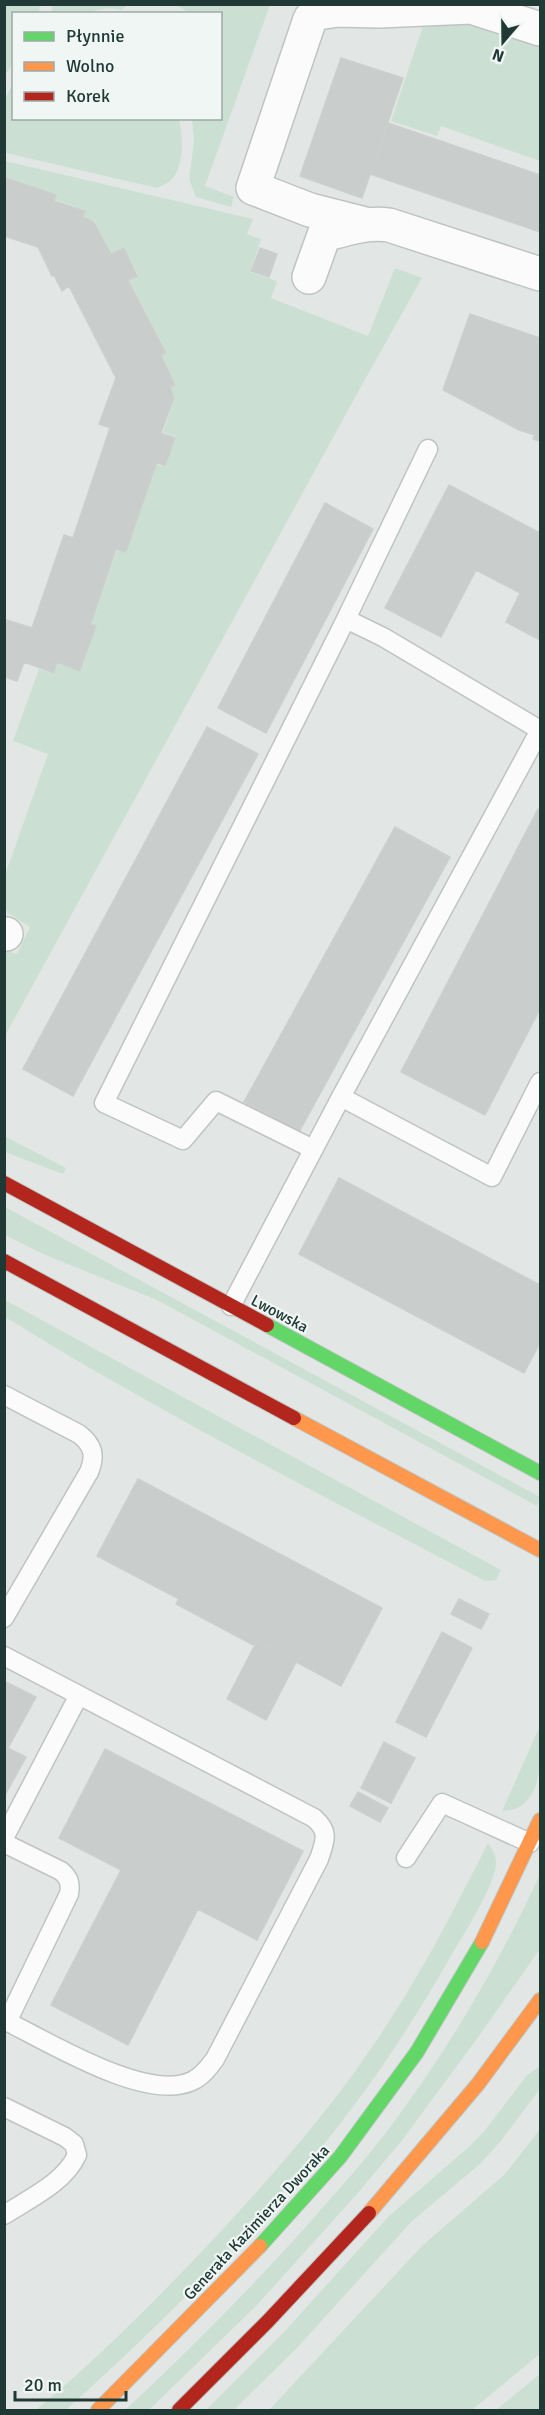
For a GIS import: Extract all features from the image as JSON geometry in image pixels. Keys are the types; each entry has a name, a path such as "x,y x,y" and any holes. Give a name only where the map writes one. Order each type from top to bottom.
{"main road":[{"name":"Lwowska","path":"4,1183 540,1473"},
{"path":"4,1261 540,1550"},
{"name":"Generała Kazimierza Dworaka","path":"98,2410 276,2230 340,2157 417,2052 477,1952 540,1820"},
{"path":"179,2410 230,2361 361,2222 439,2132 525,2023 540,2000"}],"street":[{"path":"540,29 471,7 379,11 338,10 318,13 310,19 254,188 310,210 365,224 389,225 540,274"},
{"path":"309,277 324,235 365,224"}],"lane":[{"path":"313,1149 216,1101 183,1140 104,1103 346,619 428,449"},
{"path":"231,1306 313,1149 540,730 383,637 346,619"},
{"path":"341,1097 492,1177 540,1082"},
{"path":"4,1395 79,1434 88,1441 94,1456 88,1472 4,1618"},
{"path":"4,1656 314,1818 322,1825 325,1834 319,1859 215,2059 192,2081 164,2085 124,2078 6,2021 69,1894 70,1886 68,1877 61,1871 4,1843"},
{"path":"4,1838 79,1695"},
{"path":"406,1858 442,1803 530,1843"},
{"path":"525,2023 540,2034"},
{"path":"4,2106 65,2137 74,2144 77,2155 72,2166 61,2177 5,2213"}],"green space":[{"path":"5,4 40,5 39,12 12,12 12,65 5,75"},
{"path":"53,4 127,4 122,10 51,12"},
{"path":"177,5 270,5 205,186 234,197 231,207 196,197 189,179 194,142 192,120 222,120 222,12 188,12"},
{"path":"437,16 540,38 540,161 441,126 437,136 391,121 424,23"},
{"path":"12,85 12,120 179,120 182,151 178,168 170,181 157,188 6,153 5,99"},
{"path":"5,161 253,219 247,234 261,239 250,272 277,281 271,298 368,336 395,268 422,278 5,1036 5,950 17,954 30,927 8,913 5,906 5,875 48,754 13,741 39,669 54,674 58,663 81,672 96,626 92,624 117,550 127,552 157,464 165,467 176,437 163,432 175,398 171,388 176,385 162,355 167,353 129,280 138,275 124,247 111,253 95,221 84,217 85,210 55,200 56,195 5,176"},
{"path":"4,1136 66,1168 63,1174 5,1152"},
{"path":"5,1207 540,1497 537,1506 157,1300 43,1254 5,1235"},
{"path":"5,1300 501,1570 496,1580 485,1581 242,1453 123,1387 5,1317"},
{"path":"540,1726 540,1766 533,1792 526,1802 516,1808 502,1811"},
{"path":"488,1843 495,1857 495,1871 473,1919 392,2052 317,2153 214,2268 66,2410 36,2410 132,2323 177,2277 222,2230 320,2117 357,2069 390,2020 448,1920"},
{"path":"540,1874 540,1949 403,2139 257,2305 149,2410 125,2410 252,2284 301,2232 377,2144 428,2073 469,2009"},
{"path":"540,2066 540,2089 500,2142 480,2164 412,2221 297,2348 234,2410 206,2410 284,2332 389,2216 470,2146 486,2129 527,2075"},
{"path":"540,2129 540,2354 472,2410 269,2410 422,2246 505,2174"},
{"path":"540,2374 540,2410 496,2410"}],"building":[{"path":"341,58 403,78 362,198 300,176"},
{"path":"388,123 540,175 540,232 370,174"},
{"path":"4,177 56,195 54,201 85,211 83,217 94,222 111,254 124,248 137,276 128,280 166,353 161,355 175,385 170,387 174,398 161,433 175,438 165,466 157,462 126,552 116,549 91,624 96,626 80,671 57,662 54,673 24,662 17,681 4,677 4,619 32,628 64,535 73,538 110,428 99,424 116,378 69,286 62,291 38,247 4,236"},
{"path":"260,248 277,254 269,277 251,271"},
{"path":"470,314 540,338 540,441 533,439 535,435 519,430 443,390"},
{"path":"449,485 540,533 540,640 506,622 520,593 476,570 441,637 385,608"},
{"path":"325,503 373,529 266,733 218,708"},
{"path":"207,727 258,754 73,1096 23,1069"},
{"path":"538,809 540,811 540,1009 485,1115 401,1072"},
{"path":"395,827 450,857 299,1132 244,1102"},
{"path":"339,1178 540,1285 540,1343 524,1373 299,1254"},
{"path":"138,1479 382,1608 341,1686 257,1641 255,1646 176,1604 179,1599 97,1556"},
{"path":"459,1599 489,1614 481,1629 451,1614"},
{"path":"442,1632 472,1648 426,1737 396,1722"},
{"path":"257,1641 296,1662 266,1720 227,1699"},
{"path":"4,1681 36,1697 8,1748 4,1746"},
{"path":"384,1742 415,1758 391,1803 361,1788"},
{"path":"4,1746 26,1757 4,1797"},
{"path":"105,1749 303,1851 257,1940 198,1909 128,2045 51,2005 121,1870 59,1838"},
{"path":"358,1792 388,1808 380,1822 350,1806"}],"traffic: fast":[{"path":"267,1325 540,1473"},
{"path":"260,2246 340,2157 417,2052 482,1942"}],"traffic: slow":[{"path":"294,1418 540,1550"},
{"path":"482,1942 540,1820"},
{"path":"369,2213 478,2084 540,2000"},
{"path":"98,2410 260,2246"}],"traffic: jam":[{"path":"4,1183 267,1325"},
{"path":"4,1261 294,1418"},
{"path":"179,2410 268,2321 369,2213"}]}
